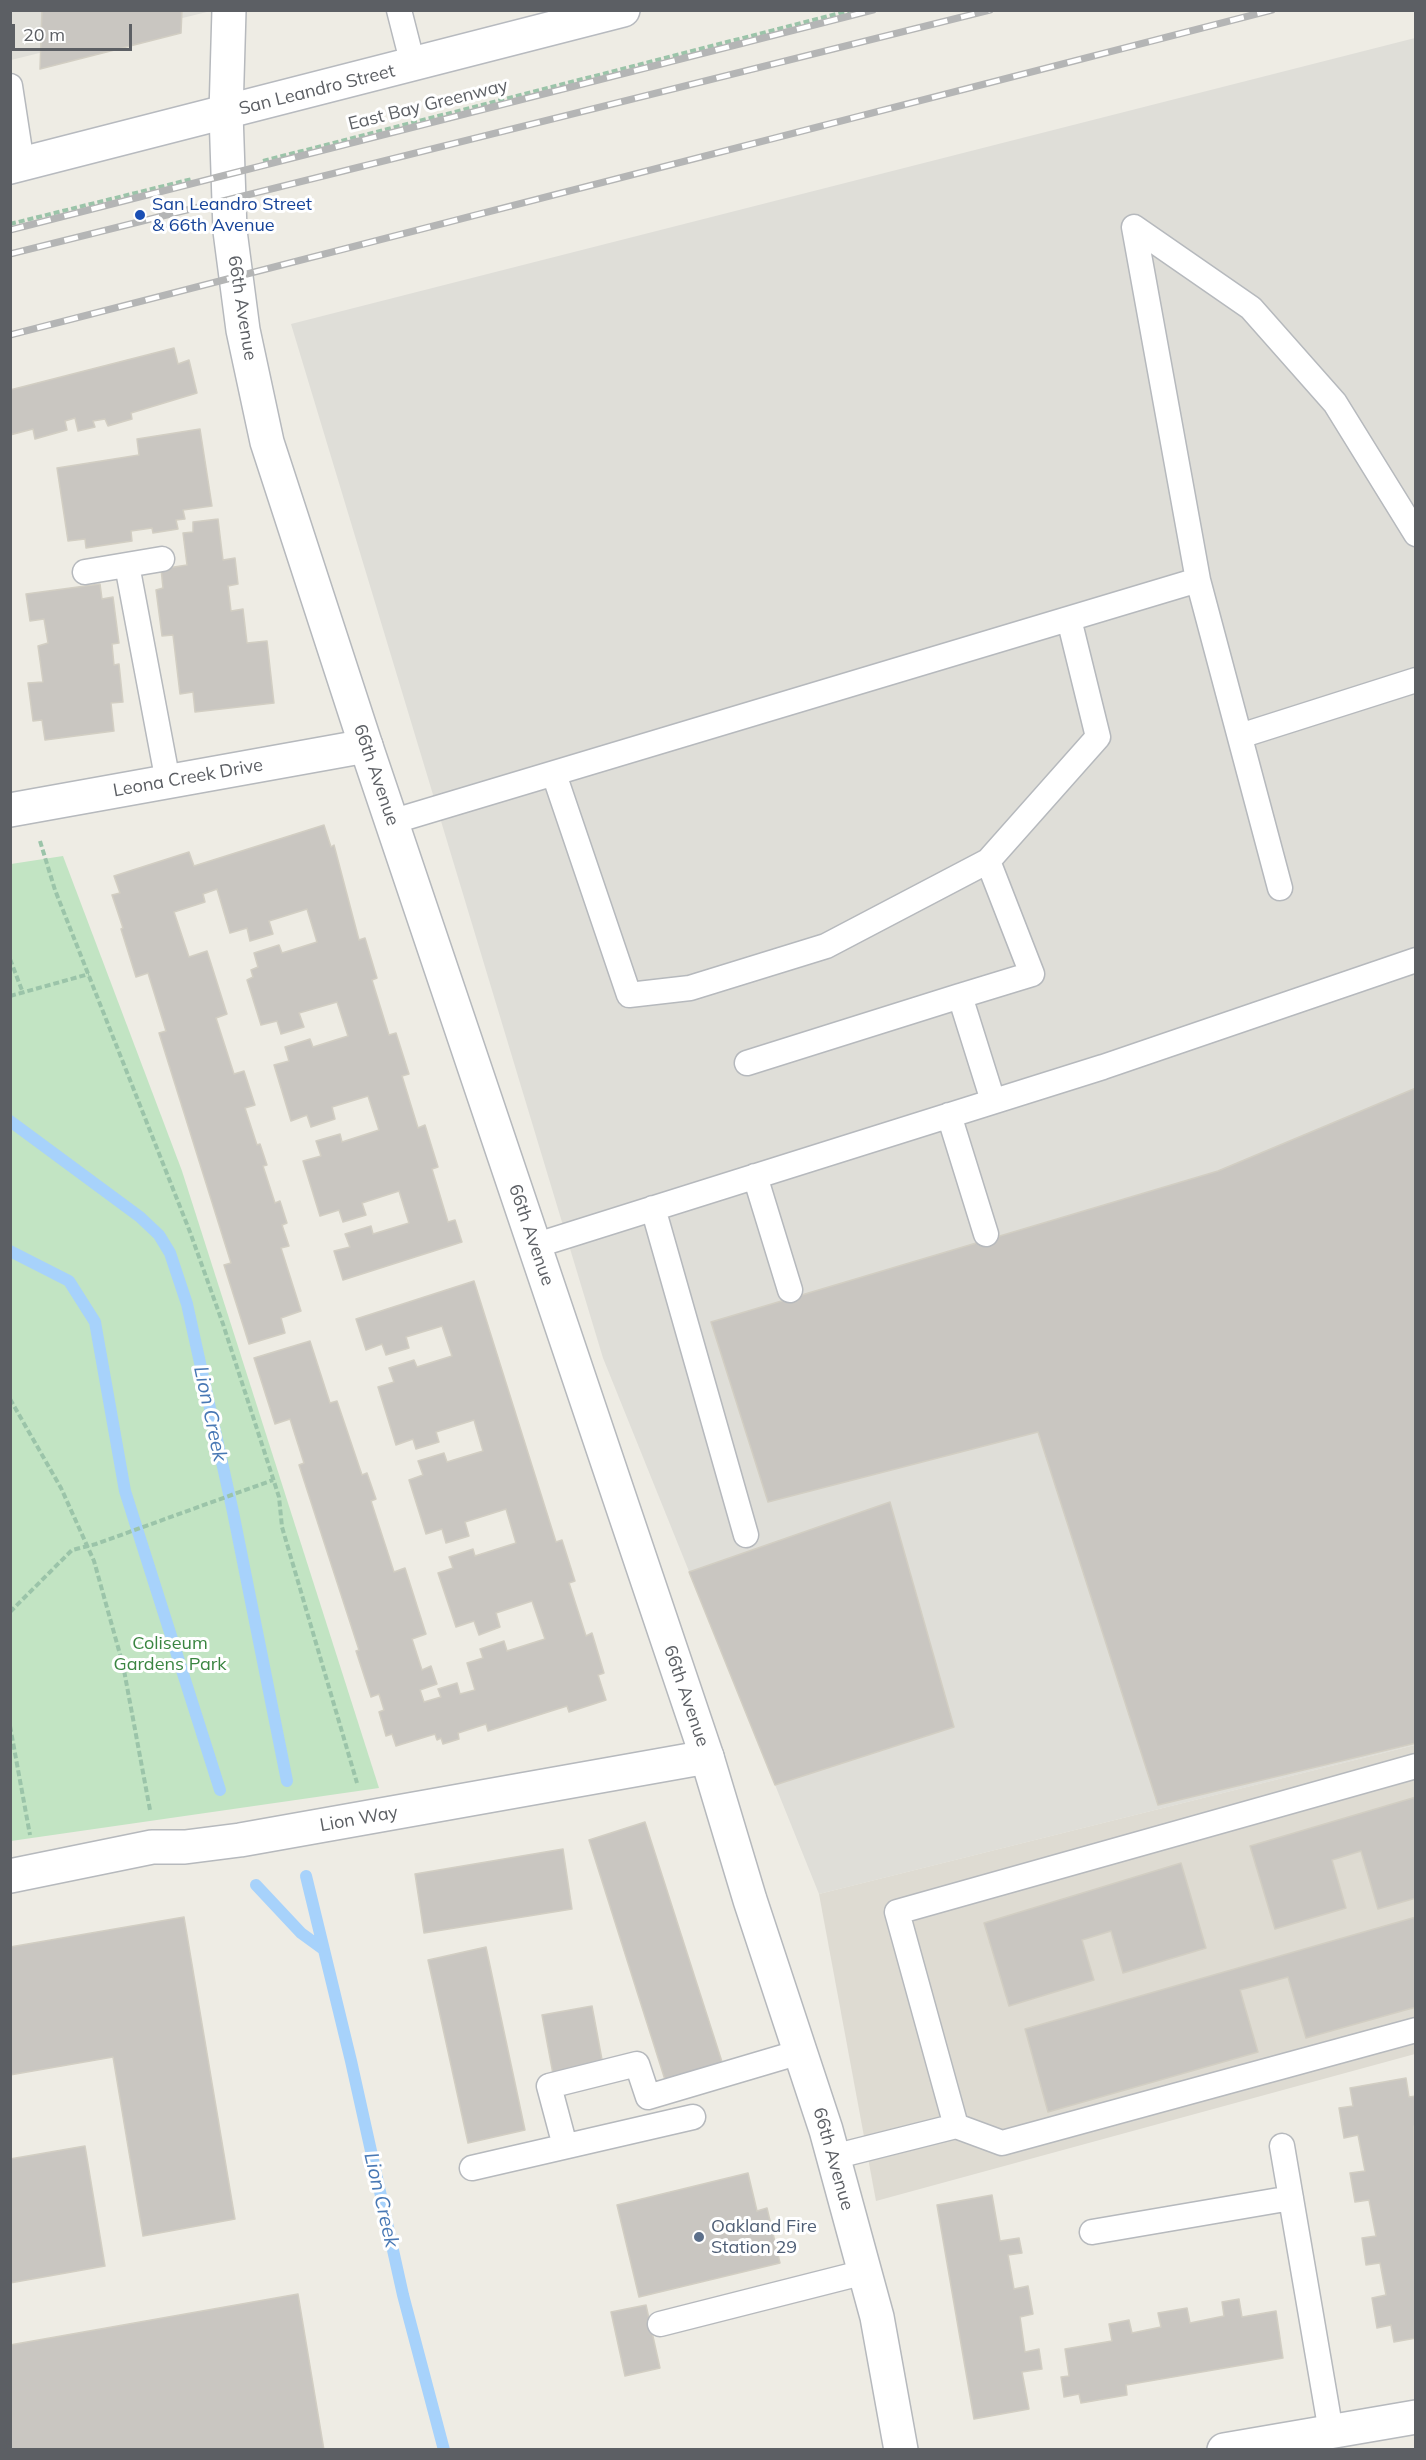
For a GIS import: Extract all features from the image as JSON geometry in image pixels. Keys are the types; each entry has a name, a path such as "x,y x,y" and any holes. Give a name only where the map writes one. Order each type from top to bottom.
{"street":[{"name":"66th Avenue","path":"229,10 225,113 230,231 243,330 267,442 391,822 706,1757 800,2052 833,2157 877,2317 901,2450"},
{"name":"San Leandro Street","path":"16,166 413,65 575,16 623,10"},
{"name":"Leona Creek Drive","path":"20,808 366,746"},
{"name":"Lion Way","path":"23,1873 152,1847 185,1847 240,1840 706,1757"},
{"path":"1224,2450 1284,2444 1331,2432 1416,2417"}],"lane":[{"path":"399,10 413,65"},
{"path":"10,86 16,166"},
{"path":"1280,888 1198,580 1134,227 1251,308 1335,403 1416,534"},
{"path":"85,572 162,559"},
{"path":"127,565 168,782"},
{"path":"391,822 1198,580"},
{"path":"554,774 629,995 690,988 826,946 988,861 1098,737 1069,619"},
{"path":"1240,736 1416,680"},
{"path":"747,1063 1032,974 988,861"},
{"path":"534,1246 1114,1063 1416,960"},
{"path":"960,996 993,1101"},
{"path":"949,1115 986,1234"},
{"path":"755,1176 790,1290"},
{"path":"653,1208 746,1535"},
{"path":"956,2126 897,1912 1416,1766"},
{"path":"833,2157 956,2126 1002,2143 1416,2030"},
{"path":"565,2146 549,2086 637,2064 648,2097 800,2052"},
{"path":"472,2168 693,2117"},
{"path":"1282,2146 1331,2432"},
{"path":"1092,2232 1291,2199"},
{"path":"660,2324 865,2272"}],"path":[{"name":"East Bay Greenway","path":"10,224 852,10"},
{"path":"20,808 56,890 190,1232 223,1324 279,1497 282,1527 367,1818"},
{"path":"10,959 22,993"},
{"path":"10,996 89,974"},
{"path":"10,1399 61,1488 94,1561 123,1665 148,1800 152,1847"},
{"path":"10,1612 72,1550 96,1544 273,1480"},
{"path":"10,1726 23,1873"}],"shaded area":[{"path":"11,10 211,11 11,60"},
{"path":"1415,38 1415,1745 819,1894 603,1358 291,324"},
{"path":"1415,1745 1415,2054 876,2201 819,1894"}],"green space":[{"name":"Coliseum Gardens Park","path":"63,856 182,1171 379,1788 11,1841 11,864"}],"building":[{"path":"42,10 182,10 181,33 40,69"},
{"path":"174,348 178,364 189,360 197,393 131,413 132,419 108,426 105,419 93,421 95,427 78,431 75,418 65,421 67,430 35,439 33,429 10,435 10,390"},
{"path":"200,429 212,506 183,510 185,519 176,520 178,529 153,533 152,528 131,531 132,541 86,548 85,539 68,541 57,468 139,455 137,439"},
{"path":"218,519 223,560 235,558 238,584 228,586 231,611 243,609 247,643 267,641 274,703 195,712 193,692 180,694 173,635 162,636 156,590 163,588 161,569 187,565 183,533 193,532 193,522"},
{"path":"100,584 102,599 113,597 119,643 112,644 114,665 119,664 123,702 111,703 114,731 45,740 42,720 33,721 28,683 43,682 38,646 48,643 44,619 30,621 26,594"},
{"path":"324,825 331,847 334,845 359,940 365,938 377,978 372,980 389,1035 396,1033 409,1074 402,1076 418,1128 425,1125 438,1167 432,1169 448,1222 455,1220 462,1242 343,1280 334,1251 350,1247 345,1234 371,1226 373,1234 409,1223 399,1191 362,1203 366,1215 343,1222 339,1210 320,1216 303,1161 321,1156 316,1141 340,1134 342,1142 379,1130 368,1096 332,1107 335,1119 311,1127 307,1115 291,1121 274,1065 289,1061 285,1047 310,1039 313,1047 348,1036 337,1002 299,1013 304,1027 281,1034 277,1021 261,1025 247,980 253,977 251,970 258,967 254,953 279,945 282,953 317,942 307,909 269,921 273,934 250,941 247,928 230,933 217,889 203,894 205,902 174,912 189,957 207,951 227,1014 216,1018 234,1074 244,1071 255,1105 245,1108 257,1145 260,1144 267,1165 263,1166 275,1203 280,1201 287,1223 282,1225 289,1246 281,1248 301,1311 281,1318 285,1333 249,1344 224,1265 231,1263 159,1033 166,1031 148,973 136,977 121,929 123,928 112,895 120,893 114,876 189,852 194,866"},
{"path":"1416,1088 1416,1743 1158,1805 1038,1432 768,1502 711,1322 1218,1171"},
{"path":"474,1281 556,1542 562,1540 575,1581 569,1583 586,1636 592,1633 604,1673 598,1675 606,1700 569,1712 567,1706 488,1731 486,1724 458,1733 459,1739 443,1744 441,1738 437,1740 435,1734 396,1746 392,1734 386,1736 379,1712 384,1710 379,1694 371,1697 356,1651 359,1650 299,1465 304,1463 290,1419 275,1424 254,1358 310,1341 330,1403 337,1401 362,1475 367,1473 376,1499 371,1501 394,1572 405,1568 426,1634 412,1639 422,1670 431,1666 437,1684 420,1690 424,1702 441,1697 438,1689 457,1683 460,1694 475,1690 467,1663 483,1658 480,1649 504,1641 507,1651 545,1639 532,1601 496,1613 500,1627 479,1635 474,1621 456,1627 438,1573 453,1568 449,1557 473,1549 475,1556 516,1543 506,1509 465,1522 469,1536 446,1543 442,1529 426,1534 409,1480 423,1475 418,1461 444,1453 447,1462 483,1451 474,1420 436,1432 439,1442 416,1449 413,1439 396,1445 378,1387 394,1382 389,1368 414,1360 417,1367 452,1356 442,1326 406,1337 409,1348 386,1355 382,1344 366,1350 356,1319"},
{"path":"890,1502 954,1727 775,1785 689,1572"},
{"path":"1416,1797 1416,1898 1378,1909 1361,1851 1332,1860 1346,1908 1275,1929 1250,1846"},
{"path":"645,1822 723,2065 666,2083 589,1840"},
{"path":"563,1849 572,1909 424,1933 415,1874"},
{"path":"1181,1863 1206,1948 1123,1973 1111,1931 1082,1940 1094,1980 1009,2006 984,1923"},
{"path":"184,1917 235,2219 143,2236 113,2057 10,2075 10,1947"},
{"path":"1416,1917 1416,2007 1306,2038 1288,1977 1240,1990 1258,2052 1048,2112 1025,2029"},
{"path":"486,1947 525,2130 468,2143 428,1960"},
{"path":"592,2006 603,2065 553,2074 542,2015"},
{"path":"1406,2078 1409,2097 1416,2096 1416,2126 1414,2126 1416,2338 1394,2342 1391,2325 1377,2328 1372,2298 1386,2295 1380,2263 1366,2265 1362,2238 1376,2236 1369,2200 1355,2202 1350,2173 1365,2171 1358,2135 1344,2138 1339,2108 1353,2106 1350,2088"},
{"path":"85,2146 105,2266 10,2283 10,2159"},
{"name":"Oakland Fire Station 29","path":"748,2173 757,2211 767,2208 780,2263 639,2297 617,2205"},
{"path":"992,2195 1000,2241 1019,2238 1022,2253 1008,2255 1014,2289 1028,2286 1033,2314 1020,2317 1025,2352 1039,2349 1042,2369 1022,2372 1029,2409 974,2419 937,2205"},
{"path":"298,2294 324,2450 10,2450 10,2345"},
{"path":"1239,2299 1242,2317 1276,2311 1283,2358 1126,2385 1127,2395 1081,2403 1079,2394 1064,2397 1061,2377 1069,2376 1065,2349 1112,2341 1109,2324 1129,2320 1132,2333 1161,2327 1158,2313 1187,2308 1190,2323 1224,2316 1222,2302"},
{"path":"646,2305 660,2368 625,2376 611,2312"}],"waterway":[{"name":"Lion Creek","path":"10,1121 140,1217 159,1235 170,1253 187,1304 233,1512 287,1781"},
{"name":"Lion Creek","path":"10,1251 69,1281 95,1322 125,1491 220,1790"},
{"name":"Lion Creek","path":"306,1876 351,2061 403,2295 444,2450"},
{"name":"Lion Creek","path":"256,1885 301,1933 323,1949"}],"railway":[{"path":"10,230 873,10"},
{"path":"10,254 990,10"},
{"path":"10,335 1272,10"}],"place":[{"name":"San Leandro Street & 66th Avenue","path":"140,215"},
{"name":"Oakland Fire Station 29","path":"699,2237"}]}
